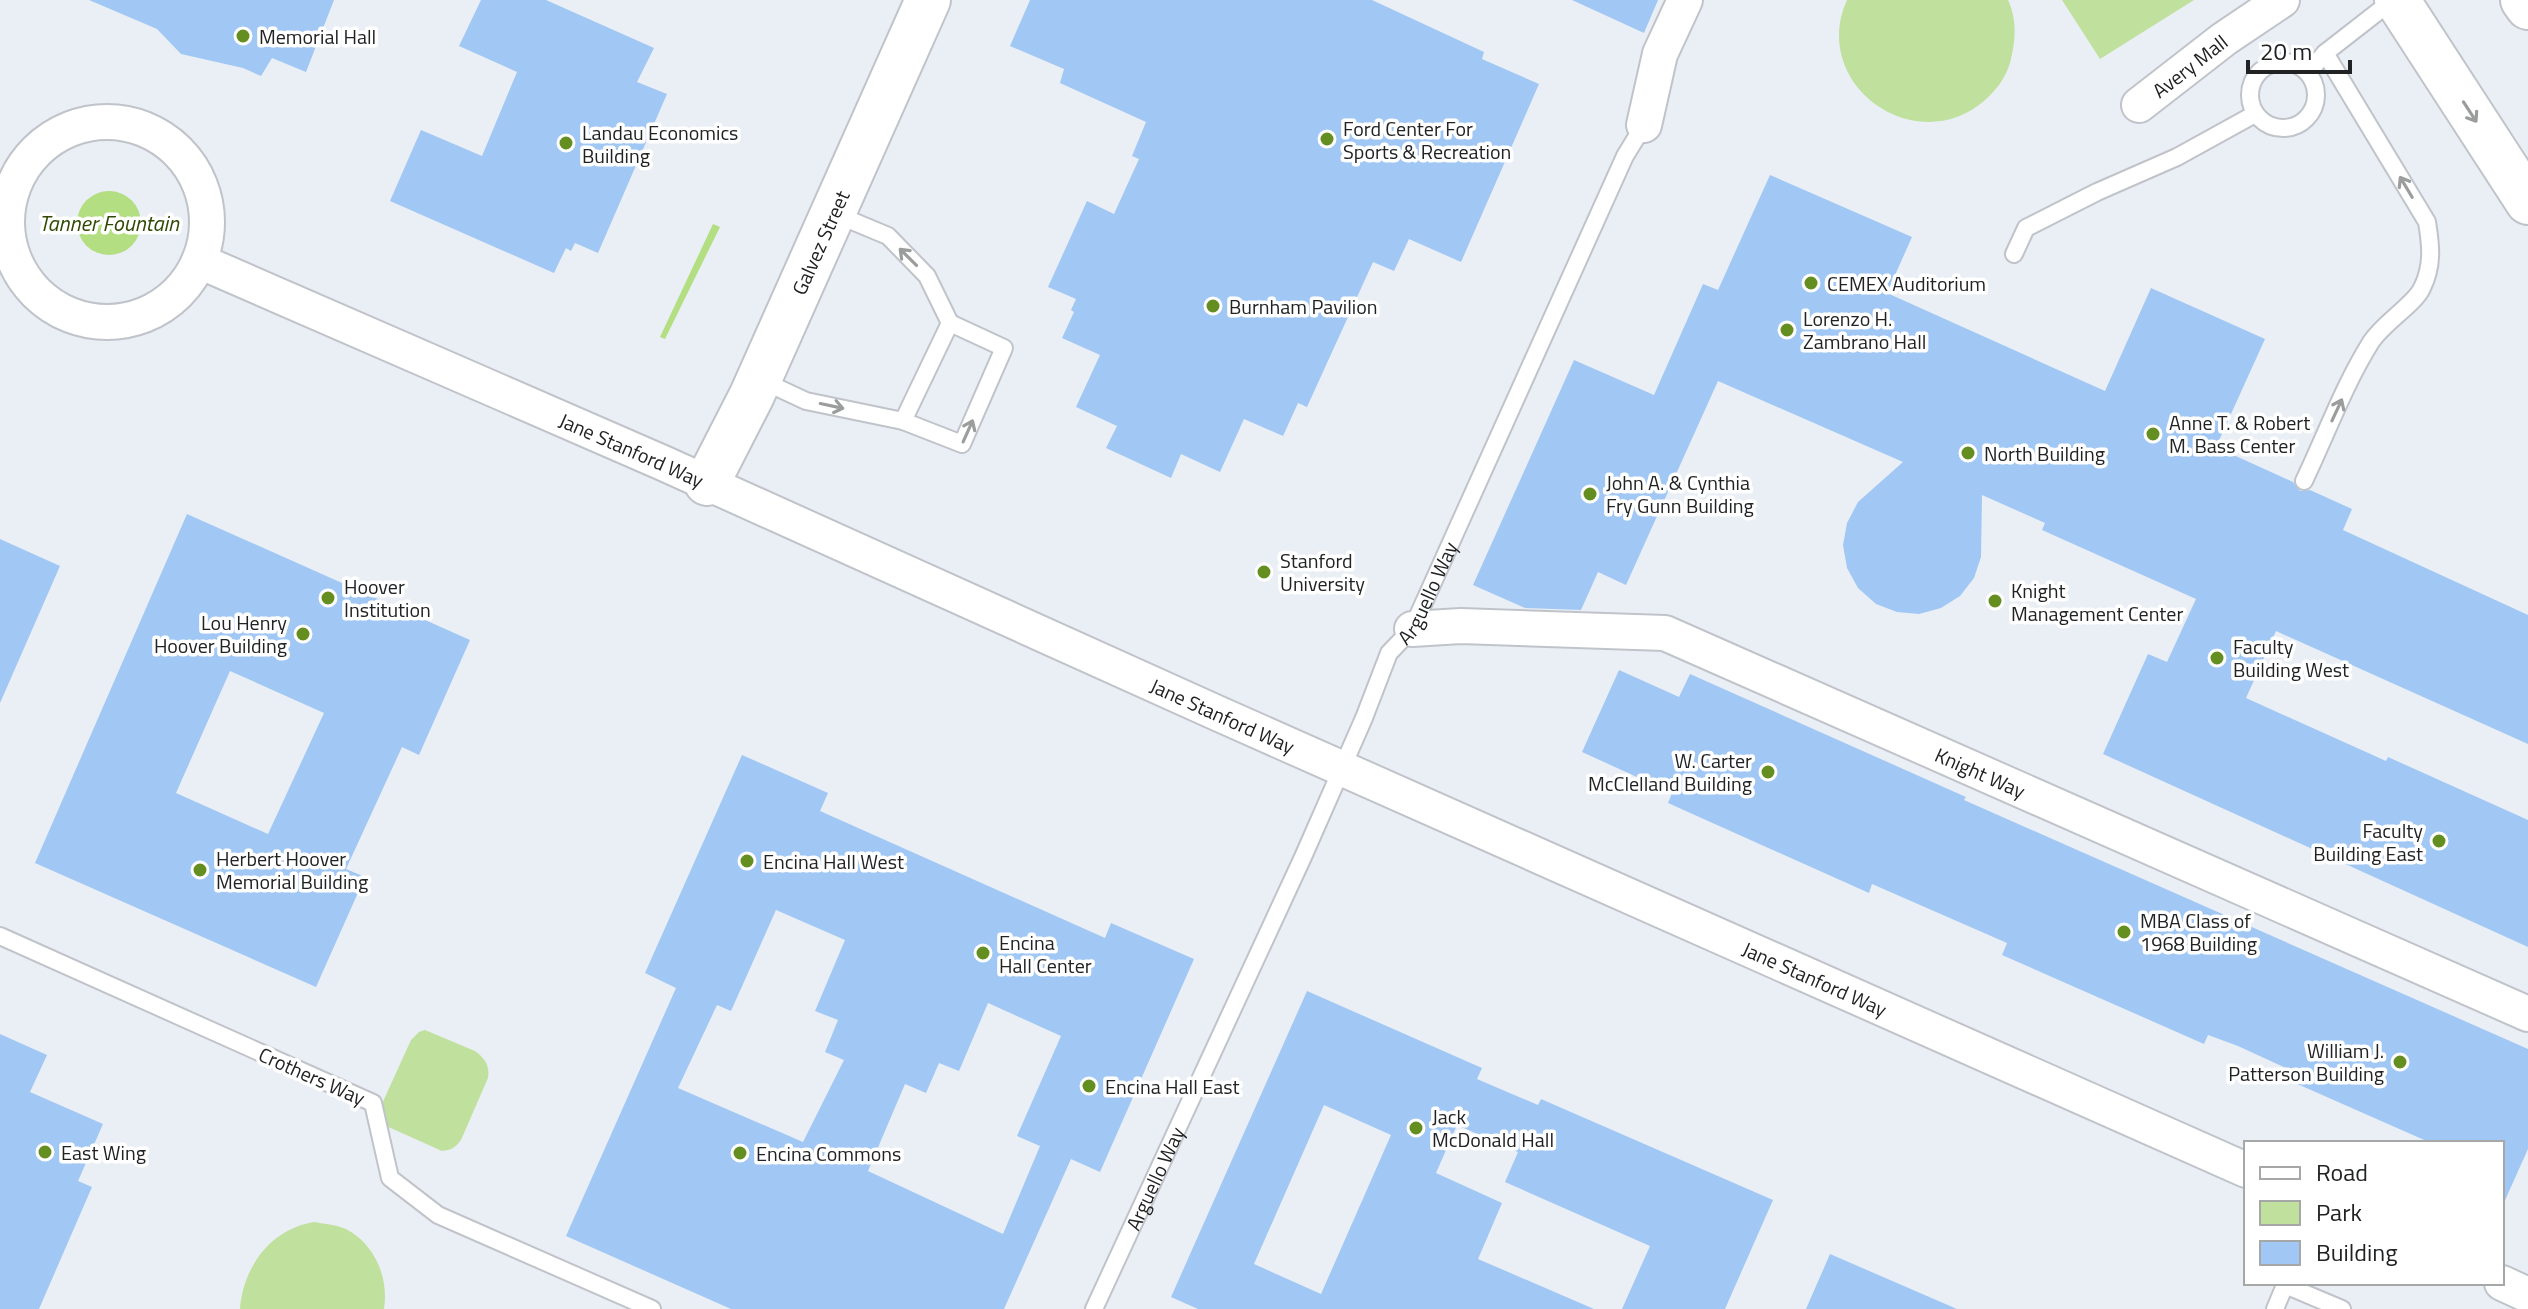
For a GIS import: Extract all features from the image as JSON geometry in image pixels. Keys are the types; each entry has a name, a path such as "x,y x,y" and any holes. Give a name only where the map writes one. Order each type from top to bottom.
{"street":[{"name":"Galvez Street","path":"707,483 759,379 928,0"},
{"name":"Arguello Way","path":"1644,125 1660,54 1685,0"},
{"name":"Avery Mall","path":"2139,105 2224,39 2282,0"},
{"path":"2395,0 2528,202"},
{"path":"2523,0 2528,7"},
{"path":"104,122 137,126 166,141 189,164 199,184 207,227 199,261 183,287 157,309 131,319 96,321 68,314 37,293 13,257 8,237 8,178 51,139 76,126 104,122"},
{"name":"Jane Stanford Way","path":"199,261 707,483 2244,1169"},
{"name":"Knight Way","path":"1412,629 1461,626 1665,633 2528,1014"},
{"path":"2504,1284 2528,1295"}],"lane":[{"path":"2308,73 2325,53 2395,0"},
{"path":"2304,481 2373,338 2421,292 2430,269 2427,222 2325,53"},
{"path":"2281,62 2300,66 2308,73 2316,93 2311,114 2303,122 2294,127 2273,127 2255,114 2249,95 2251,85 2263,68 2281,62"},
{"path":"2014,254 2026,228 2177,157 2255,114"},
{"name":"Arguello Way","path":"1094,1309 1342,768 1389,653 1412,629 1625,156 1644,125"},
{"path":"759,379 806,401 903,421 962,444 1004,348 950,323 927,276 888,236 833,212"},
{"path":"903,421 950,323"},
{"name":"Crothers Way","path":"0,936 373,1103 390,1178 438,1215 652,1309"},
{"path":"2275,1309 2285,1285 2342,1309"}],"green space":[{"path":"1847,0 2008,0 2015,33 2006,74 1984,101 1957,117 1928,122 1900,117 1875,104 1855,84 1843,60 1839,31"},
{"path":"2062,0 2194,0 2100,59"},
{"path":"425,1030 475,1051 484,1059 488,1070 488,1078 461,1140 445,1151 384,1125 381,1106 411,1040"},
{"path":"315,1222 346,1229 365,1243 382,1274 384,1309 240,1309 247,1278 262,1252 286,1232"}],"water":[{"name":"Tanner Fountain","path":"103,191 115,191 132,200 139,211 139,235 132,246 115,255 103,255 91,250 82,241 77,229 77,217 82,205 91,196"},
{"path":"713,224 720,227 665,339 660,337"}],"building":[{"name":"Memorial Hall","path":"89,0 334,0 306,72 272,58 261,76 243,68 181,54 157,29"},
{"name":"Landau Economics Building","path":"481,0 546,0 654,48 637,82 667,94 598,253 575,243 571,251 566,248 554,273 390,201 421,130 482,156 517,72 459,46"},
{"path":"1030,0 1372,0 1484,52 1482,59 1539,84 1461,262 1409,239 1394,271 1373,262 1307,407 1298,403 1283,436 1244,419 1220,472 1181,454 1171,478 1106,448 1117,426 1076,407 1100,355 1062,338 1074,312 1071,310 1076,299 1048,287 1087,201 1114,214 1139,159 1132,156 1146,122 1060,83 1064,69 1010,46"},
{"path":"1572,0 1658,0 1644,33"},
{"path":"1770,175 1912,237 1887,293 2105,391 2151,288 2265,339 2216,447 2293,482 2300,491 2310,490 2352,509 2343,530 2528,615 2528,744 2276,631 2246,698 2528,820 2528,947 2103,754 2148,654 2167,662 2196,599 2042,530 2045,523 1982,495 1981,557 1974,578 1960,596 1941,608 1919,614 1897,612 1876,604 1858,588 1847,568 1843,545 1847,523 1858,502 1903,462 1718,381 1626,585 1598,572 1581,610 1525,608 1473,585 1574,360 1654,395 1703,284 1718,290"},
{"path":"187,514 470,640 419,755 402,747 346,869 365,877 316,987 35,863","holes":["230,671 324,713 268,834 176,793"]},
{"path":"0,539 60,566 0,703"},
{"path":"1619,670 1679,697 1690,674 1966,797 1964,800 2528,1049 2528,1149 2504,1203 2504,1141 2426,1141 2284,1078 2288,1069 2238,1046 2208,1035 2204,1044 2002,955 2007,943 1872,884 1869,893 1668,803 1672,793 1582,752"},
{"path":"742,755 828,793 820,811 1105,938 1111,923 1194,959 1100,1172 1071,1159 1004,1309 731,1309 566,1236 676,988 645,973","holes":["776,910 845,940 815,1011 838,1020 825,1052 844,1060 803,1142 678,1088 717,1005 731,1011","988,1003 1061,1036 1017,1136 1040,1146 1003,1234 868,1171 905,1084 926,1093 939,1063 959,1071"]},
{"path":"1307,991 1482,1068 1477,1079 1538,1105 1541,1099 1773,1200 1725,1309 1622,1309 1650,1246 1505,1182 1518,1152 1457,1125 1436,1173 1502,1203 1478,1259 1594,1309 1198,1309 1171,1297","holes":["1324,1105 1391,1135 1321,1294 1254,1264"]},
{"name":"East Wing","path":"0,1034 47,1055 30,1092 103,1124 78,1181 92,1187 39,1309 0,1309"},
{"path":"1830,1254 1957,1309 1806,1309"}],"place":[{"name":"Memorial Hall","path":"243,36"},
{"name":"Ford Center For Sports & Recreation","path":"1327,139"},
{"name":"Landau Economics Building","path":"566,143"},
{"name":"CEMEX Auditorium","path":"1811,283"},
{"name":"Burnham Pavilion","path":"1213,306"},
{"name":"Lorenzo H. Zambrano Hall","path":"1787,330"},
{"name":"Anne T. & Robert M. Bass Center","path":"2153,434"},
{"name":"North Building","path":"1968,453"},
{"name":"John A. & Cynthia Fry Gunn Building","path":"1590,494"},
{"name":"Stanford University","path":"1264,572"},
{"name":"Hoover Institution","path":"328,598"},
{"name":"Knight Management Center","path":"1995,601"},
{"name":"Lou Henry Hoover Building","path":"303,634"},
{"name":"Faculty Building West","path":"2217,658"},
{"name":"W. Carter McClelland Building","path":"1768,772"},
{"name":"Faculty Building East","path":"2439,841"},
{"name":"Encina Hall West","path":"747,861"},
{"name":"Herbert Hoover Memorial Building","path":"200,870"},
{"name":"MBA Class of 1968 Building","path":"2124,932"},
{"name":"Encina Hall Center","path":"983,953"},
{"name":"William J. Patterson Building","path":"2400,1062"},
{"name":"Encina Hall East","path":"1089,1086"},
{"name":"Jack McDonald Hall","path":"1416,1128"},
{"name":"East Wing","path":"45,1152"},
{"name":"Encina Commons","path":"740,1153"}]}
